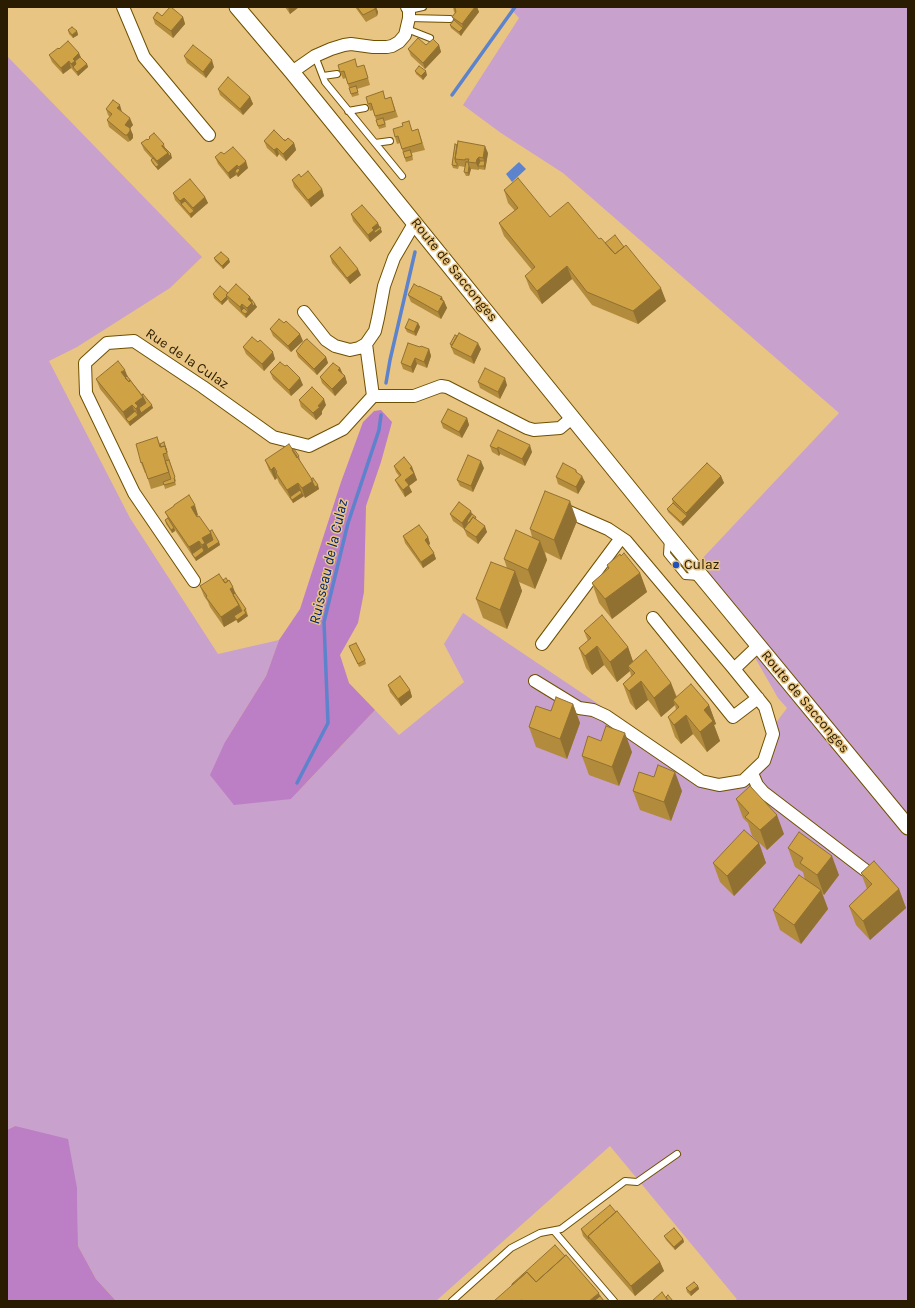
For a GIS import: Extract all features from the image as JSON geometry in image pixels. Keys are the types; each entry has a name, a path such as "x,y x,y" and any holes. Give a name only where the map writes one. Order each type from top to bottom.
{"street":[{"path":"123,7 144,57 209,135"},
{"name":"Route de Sacconges","path":"237,7 415,222 668,536 908,827"},
{"path":"292,72 315,56 344,45 377,47 392,46 399,42 405,35 408,16"},
{"path":"304,312 326,340 335,346 350,350 359,348 366,344 375,331 384,286 392,264 400,246 415,222"},
{"name":"Rue de la Culaz","path":"194,581 134,493 86,393 85,363 107,343 134,341 203,387 273,437 309,446 343,429 373,396"},
{"path":"366,344 373,396 414,396 441,386 447,387 534,430 560,428 573,417"},
{"path":"535,681 579,708 594,710 606,716 701,781 719,786 743,781 752,773 764,761 773,734 765,708 758,698 626,541 608,528 569,512"},
{"path":"542,644 621,538"},
{"path":"653,618 733,717 758,698"},
{"path":"734,669 754,650"},
{"path":"752,773 757,785 763,792 865,870"}],"lane":[{"path":"408,16 423,7"},
{"path":"408,16 450,19"},
{"path":"408,16 430,38"},
{"path":"315,56 325,82 402,176"},
{"path":"323,76 337,74"},
{"path":"348,111 365,108"},
{"path":"375,143 390,141"},
{"path":"452,1301 511,1248 540,1233 561,1229 625,1181 636,1182 677,1154"},
{"path":"554,1231 614,1301"}],"shaded area":[{"path":"509,7 908,7 908,1301 737,1301 610,1146 436,1301 116,1301 96,1279 78,1246 77,1188 15,1126 7,1130 7,56 202,257 170,288 77,347 49,361 130,518 218,654 279,640 266,676 225,742 291,799 375,710 399,735 464,682 444,644 463,613 723,788 752,771 775,724 787,708 778,698 700,561 839,413 563,173 501,133 463,105 519,18"},
{"path":"381,410 392,422 381,462 366,506 364,592 358,623 340,655 349,683 375,710 291,799 234,805 210,775 225,742 266,676 279,640 300,609 341,482 363,422 374,411"},
{"path":"15,1126 68,1139 77,1188 78,1246 96,1279 116,1301 7,1301 7,1130"}],"water":[{"path":"519,162 526,169 512,182 506,174"}],"building":[{"path":"170,7 183,17 171,31 153,18 157,12 162,16"},
{"path":"357,7 375,7 375,9 363,15"},
{"path":"454,7 475,7 462,24 452,17 456,12"},
{"path":"454,20 463,28 459,32 450,25"},
{"path":"72,27 77,31 72,35 68,30"},
{"path":"418,38 426,45 433,39 439,45 423,63 408,49"},
{"path":"68,41 79,53 73,59 75,61 71,64 69,61 61,68 49,55"},
{"path":"193,45 212,60 203,72 184,56"},
{"path":"80,57 87,64 77,72 73,67 76,64 75,61"},
{"path":"355,59 357,67 364,65 368,78 348,84 344,71 340,72 338,65"},
{"path":"419,66 426,71 421,76 415,71"},
{"path":"228,77 250,97 240,109 218,89"},
{"path":"356,86 358,92 351,94 349,88"},
{"path":"383,91 385,99 391,97 395,111 375,116 371,103 368,104 366,97"},
{"path":"113,100 120,105 117,108 130,118 125,125 130,128 127,135 107,120 112,114 106,109"},
{"path":"383,118 385,124 378,126 376,120"},
{"path":"409,121 412,131 418,129 422,143 402,149 398,136 395,137 393,129 403,126 402,123"},
{"path":"274,130 285,141 288,138 294,143 283,154 277,148 274,150 264,141"},
{"path":"154,133 164,144 162,146 168,153 157,161 141,143 147,139 148,140"},
{"path":"458,141 485,146 483,158 479,157 476,163 468,162 469,159 455,159"},
{"path":"455,144 457,145 455,159 457,166 452,165"},
{"path":"162,146 171,154 169,156 168,153"},
{"path":"233,147 246,161 239,167 237,165 228,173 215,157 221,152 224,154"},
{"path":"410,150 412,156 405,158 403,152"},
{"path":"153,158 159,165 156,167 151,160"},
{"path":"480,161 485,161 484,166 478,166"},
{"path":"466,162 468,162 469,166 468,173 464,172"},
{"path":"238,168 240,170 237,174 235,171"},
{"path":"308,171 322,189 308,200 292,180 299,174 301,177"},
{"path":"518,178 550,217 568,202 599,239 601,238 615,254 626,245 661,288 633,311 587,292 567,266 537,291 525,276 535,267 499,223 518,208 504,190"},
{"path":"190,179 205,197 193,208 184,198 180,201 173,193"},
{"path":"185,201 194,211 190,214 181,204"},
{"path":"362,205 378,223 372,228 374,230 368,235 351,214"},
{"path":"380,227 381,229 375,233 374,231"},
{"path":"615,235 624,247 615,254 605,243"},
{"path":"340,247 358,269 347,278 330,256"},
{"path":"221,252 229,259 222,266 214,258"},
{"path":"236,284 250,297 248,299 252,303 247,308 242,304 240,307 226,295"},
{"path":"414,284 442,297 440,299 444,301 438,312 408,295"},
{"path":"220,286 228,293 221,302 213,294"},
{"path":"252,300 255,304 253,306 251,301"},
{"path":"244,308 248,312 245,314 241,311"},
{"path":"279,319 284,323 286,321 300,334 288,346 270,329"},
{"path":"409,319 418,323 414,332 405,328"},
{"path":"459,333 478,343 471,357 451,347"},
{"path":"455,335 457,336 452,345 450,344"},
{"path":"252,337 258,342 260,340 273,352 262,364 243,347"},
{"path":"307,339 326,357 314,369 296,351"},
{"path":"408,343 429,349 424,362 415,358 411,367 401,363"},
{"path":"118,361 125,370 121,372 129,382 130,380 143,397 135,403 138,406 136,409 132,405 123,412 96,379"},
{"path":"280,362 285,366 287,365 300,378 289,390 270,372"},
{"path":"333,363 340,368 338,370 345,376 332,389 320,377"},
{"path":"485,368 505,378 498,392 478,382"},
{"path":"127,376 131,381 130,380 129,382 125,378"},
{"path":"312,387 324,399 318,406 320,407 313,413 299,400"},
{"path":"143,394 152,405 141,413 139,408 146,403 142,395"},
{"path":"448,409 467,418 459,432 441,422"},
{"path":"135,411 138,415 129,422 126,419"},
{"path":"498,430 530,445 522,459 498,447 497,449 490,446"},
{"path":"157,437 160,447 165,446 167,453 163,454 169,472 148,479 142,462 141,463 136,444"},
{"path":"164,442 167,452 165,446 161,447 160,444"},
{"path":"289,444 313,481 302,488 298,483 287,490 276,473 277,472 274,467 271,470 265,460"},
{"path":"294,449 299,456 297,458 292,450"},
{"path":"468,455 481,461 471,486 457,480"},
{"path":"404,457 412,467 410,468 414,473 405,480 409,485 403,490 395,480 401,475 394,466"},
{"path":"169,460 175,477 175,482 164,485 163,482 171,479 165,461"},
{"path":"563,463 576,470 576,472 582,476 576,487 556,477"},
{"path":"707,463 721,476 686,513 672,499"},
{"path":"313,478 318,485 315,487 311,479"},
{"path":"300,490 302,493 292,500 290,497"},
{"path":"545,491 570,501 554,540 530,529"},
{"path":"189,495 195,505 191,507 197,517 199,516 211,533 202,538 205,543 202,545 199,541 189,547 165,512"},
{"path":"459,502 471,511 462,523 450,514"},
{"path":"673,503 687,516 681,522 667,509"},
{"path":"472,514 476,517 475,519 473,517 469,523 467,521"},
{"path":"473,517 485,526 476,537 464,529"},
{"path":"168,518 174,528 171,530 165,520"},
{"path":"419,525 428,537 425,540 434,553 421,562 403,536"},
{"path":"212,530 219,542 208,549 206,544 213,540 210,531"},
{"path":"516,530 540,541 528,570 504,559"},
{"path":"202,547 204,551 195,558 192,554"},
{"path":"624,553 640,573 605,599 592,583 609,568 607,565 620,554 621,556"},
{"path":"491,562 515,571 500,610 476,599"},
{"path":"219,574 225,583 229,580 233,587 230,589 239,605 221,617 206,597 207,596 200,586"},
{"path":"226,578 228,581 225,583 223,580"},
{"path":"235,593 246,609 244,610 246,613 237,620 234,616 242,611 233,595"},
{"path":"602,615 628,647 610,662 597,646 585,656 579,648 591,638 584,631"},
{"path":"356,643 365,660 358,664 349,646"},
{"path":"646,650 671,683 654,698 641,681 629,691 623,684 635,673 628,666"},
{"path":"400,676 410,690 398,699 388,685"},
{"path":"691,684 709,705 704,710 713,721 700,732 686,715 674,725 668,717 679,707 673,700"},
{"path":"556,697 573,704 560,739 529,727 536,706 551,711"},
{"path":"606,726 625,733 612,767 582,756 588,736 601,741"},
{"path":"658,765 675,772 664,802 633,791 639,772 654,777"},
{"path":"750,786 777,815 760,830 745,817 749,813 736,799"},
{"path":"744,830 759,843 727,876 713,863"},
{"path":"799,832 832,856 817,875 800,863 803,858 788,848"},
{"path":"874,861 899,889 863,921 849,906 872,884 861,873"},
{"path":"799,875 821,890 794,925 773,910"},
{"path":"610,1205 616,1212 588,1236 589,1239 581,1229"},
{"path":"617,1211 660,1262 631,1286 588,1236"},
{"path":"674,1228 683,1239 674,1247 664,1236"},
{"path":"555,1245 565,1256 536,1282 527,1272 512,1285 512,1284"},
{"path":"566,1255 599,1293 589,1301 494,1301 527,1272 536,1282"},
{"path":"694,1282 698,1286 690,1292 686,1288"},
{"path":"662,1292 668,1301 652,1301"},
{"path":"668,1295 673,1301 669,1301 666,1297"},
{"path":"600,1296 604,1301 594,1301"}],"waterway":[{"name":"Ruisseau de la Culaz","path":"452,95 515,7"},
{"name":"Ruisseau de la Culaz","path":"386,383 415,252"},
{"name":"Ruisseau de la Culaz","path":"297,783 328,723 324,622 348,523 379,430 381,415"}],"place":[{"name":"Culaz","path":"676,565"}]}
